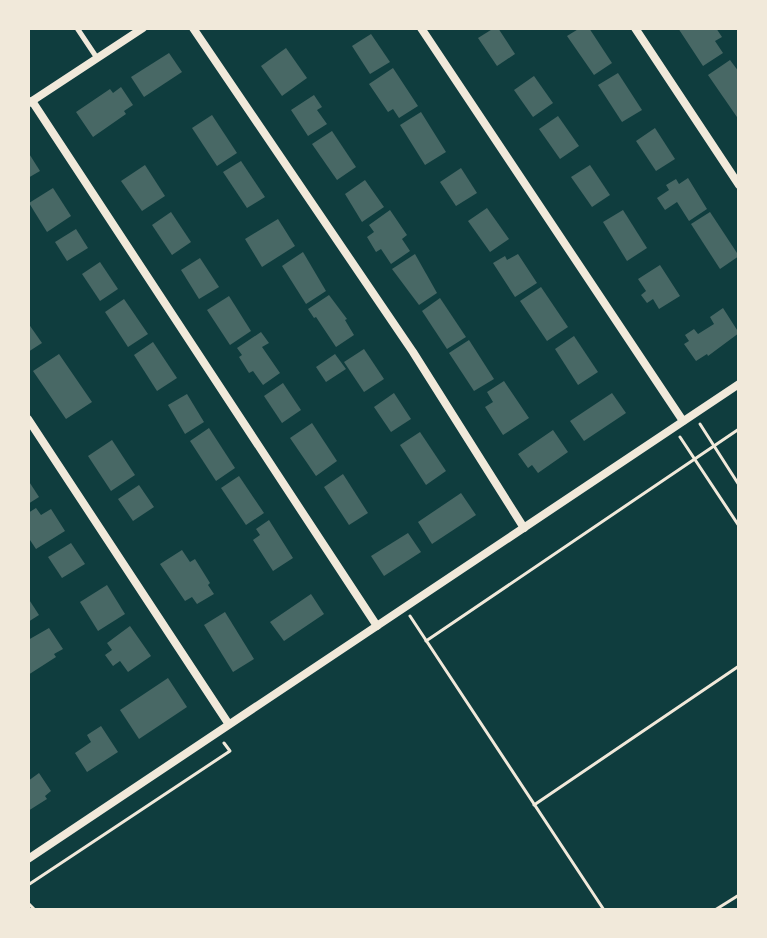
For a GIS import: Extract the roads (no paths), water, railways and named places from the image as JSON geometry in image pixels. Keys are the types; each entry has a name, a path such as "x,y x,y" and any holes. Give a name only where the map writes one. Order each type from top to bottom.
{"street":[{"path":"143,28 30,102 377,626"},
{"path":"193,28 413,352 524,528"},
{"path":"421,28 683,421"},
{"path":"635,28 739,185"},
{"path":"28,859 739,384"},
{"path":"28,419 228,723"}],"lane":[{"path":"77,28 97,58"}]}
